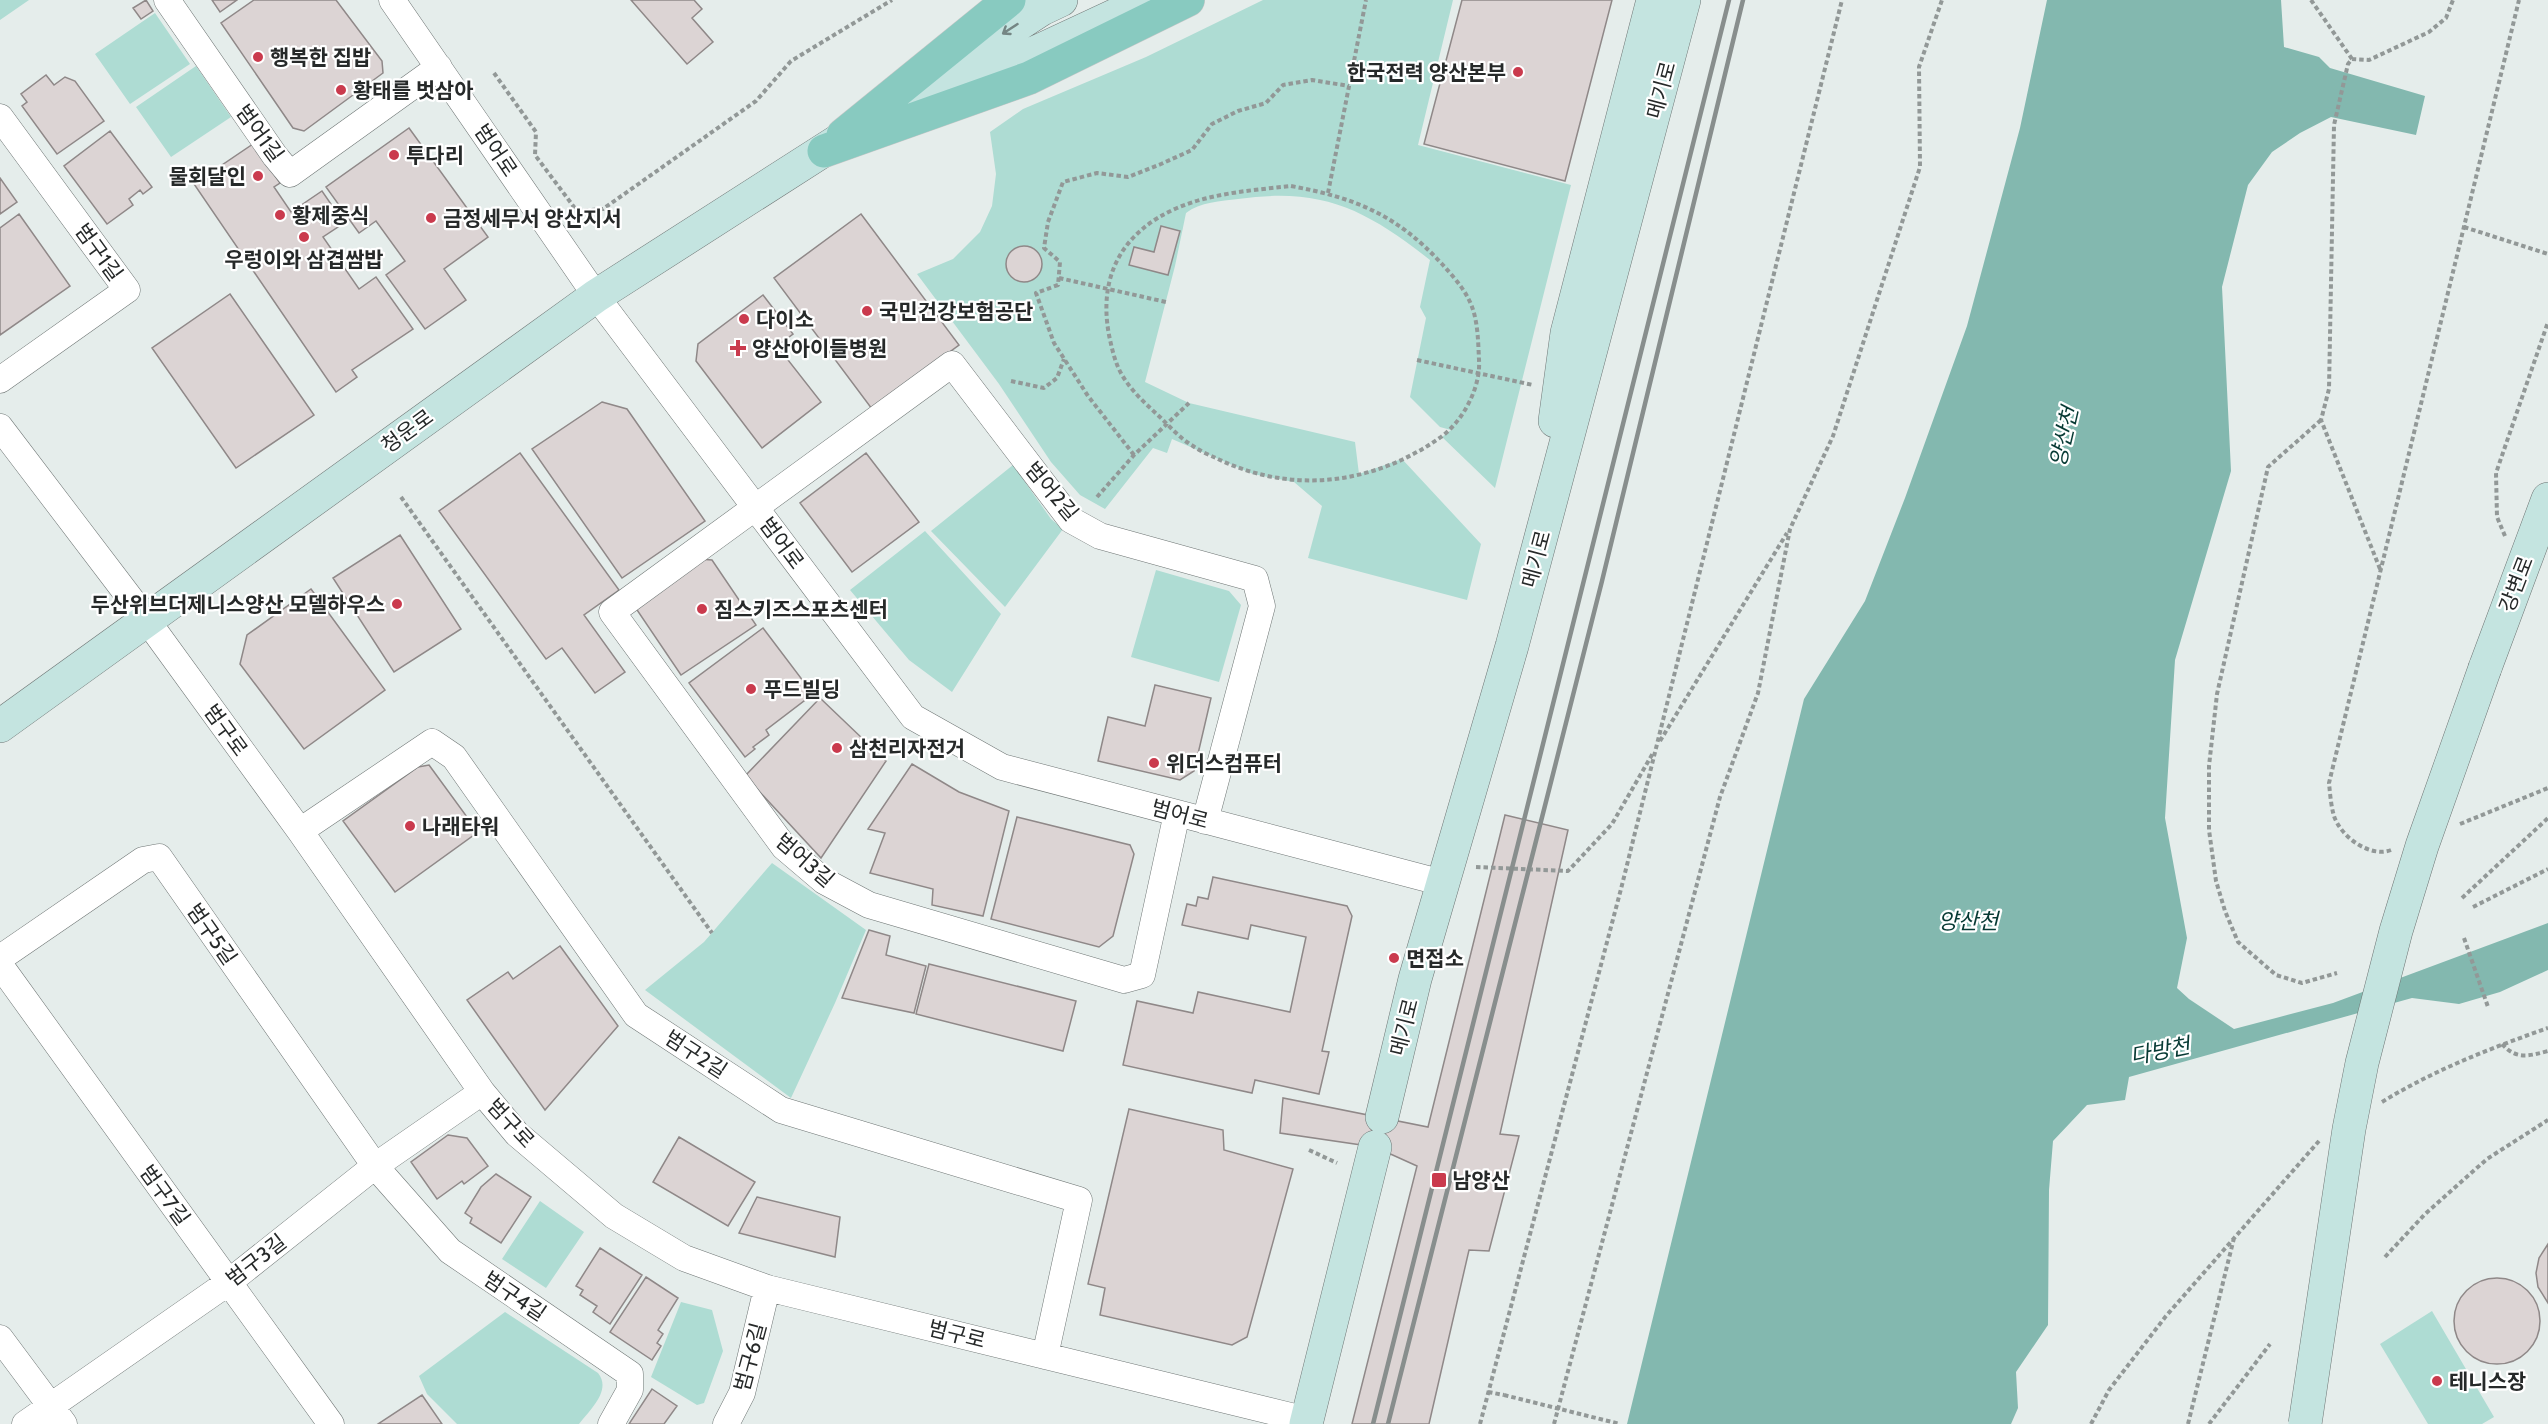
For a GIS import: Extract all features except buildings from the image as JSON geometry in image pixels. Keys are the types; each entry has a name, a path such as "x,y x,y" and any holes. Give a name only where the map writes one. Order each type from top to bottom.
{"main road":[{"path":"824,151 1009,0"},
{"path":"824,151 1029,78 1188,0"}],"street":[{"name":"범어1길","path":"167,0 275,156 290,174 439,67"},
{"name":"범어로","path":"392,0 596,296 913,717 1002,767 1205,820 1446,875"},
{"path":"824,151 1041,9 1061,0"},
{"path":"824,151 1148,0"},
{"path":"1536,557 1567,333 1653,0"},
{"name":"메기로","path":"1307,1422 1415,979 1536,557 1684,0"},
{"name":"범구1길","path":"0,117 127,290 0,380"},
{"name":"청운로","path":"0,726 596,296 824,151"},
{"name":"범어2길","path":"756,508 952,363 1071,520 1100,536 1255,579 1262,606 1205,820"},
{"name":"범구로","path":"0,427 146,620 300,831 482,1092 517,1134 614,1216 684,1258 768,1287 1307,1422"},
{"name":"강변로","path":"2306,1424 2349,1129 2362,1063 2422,846 2548,500"},
{"name":"범어3길","path":"756,508 612,612 784,847 824,881 869,905 1124,980 1142,975 1177,813"},
{"name":"범구2길","path":"300,831 432,742 454,757 636,1015 781,1110 1079,1200 1046,1356"},
{"name":"범구5길","path":"0,958 143,860 159,857 375,1166"},
{"name":"범구7길","path":"0,965 331,1424"},
{"name":"범구3길","path":"25,1424 57,1415 375,1166 482,1092"},
{"name":"범구4길","path":"375,1166 450,1251 630,1374 630,1390 611,1424"},
{"name":"범구6길","path":"726,1424 742,1393 768,1287"},
{"path":"0,1338 57,1415"}],"path":[{"path":"494,73 536,132 535,155 577,211 603,209 756,101 790,61 892,0"},
{"path":"1328,193 1366,0"},
{"path":"1480,1424 1656,747 1841,0"},
{"path":"1446,875 1568,871 1612,824 1656,747 1790,529 1833,436 1920,167 1919,67 1942,0"},
{"path":"2311,0 2352,59"},
{"path":"2352,59 2368,60 2429,32 2446,18 2453,0"},
{"path":"2355,845 2334,819 2329,783 2519,0"},
{"path":"2337,973 2302,983 2276,975 2238,942 2216,882 2209,830 2209,766 2217,694 2268,467 2321,420 2329,389 2334,125 2348,64 2352,59"},
{"path":"1134,455 1088,396 1054,343 1036,293 1058,285 1060,262 1044,248 1048,222 1063,182 1097,174 1128,177 1161,165 1192,150 1212,124 1238,111 1266,103 1283,85 1312,80 1349,86"},
{"path":"1291,186 1328,193 1383,214 1421,242 1447,269 1468,297 1477,324 1480,374 1465,409 1452,430 1411,456 1372,471 1330,480 1294,482 1253,474 1193,447 1137,396 1122,375 1113,352 1109,333 1106,289 1114,265 1128,244 1153,221 1178,207 1238,193 1291,186"},
{"path":"2464,227 2548,254"},
{"path":"1059,278 1166,302"},
{"path":"2506,538 2497,517 2496,473 2548,322"},
{"path":"1011,381 1044,388 1057,378 1064,358"},
{"path":"1417,360 1538,386"},
{"path":"1097,497 1134,455 1189,403"},
{"path":"2321,420 2380,570"},
{"path":"401,497 712,933"},
{"path":"1554,1424 1720,797 1758,693 1790,529"},
{"path":"2500,809 2548,788"},
{"path":"2462,898 2548,818"},
{"path":"2473,907 2548,869"},
{"path":"2464,938 2488,1007"},
{"path":"2377,1106 2416,1081 2502,1044 2548,1028"},
{"path":"2502,1044 2511,1054 2526,1057 2548,1051"},
{"path":"2385,1257 2425,1214 2487,1159 2548,1120"},
{"path":"2091,1424 2109,1390 2166,1316 2318,1142 2328,1136"},
{"path":"1309,1150 1337,1163"},
{"path":"2188,1424 2234,1236"},
{"path":"2209,1424 2270,1344"},
{"path":"1488,1392 1620,1424"}],"shaded area":[{"path":"0,0 29,0 0,20"},
{"path":"1263,0 1453,0 1418,145 1571,185 1495,488 1442,437 1451,430 1440,427 1410,397 1426,318 1420,307 1430,260 1384,227 1341,206 1294,196 1268,196 1225,200 1198,206 1186,213 1175,266 1145,382 1189,403 1355,442 1359,474 1402,459 1481,544 1467,600 1308,558 1322,506 1294,482 1253,474 1172,439 1167,453 1153,448 1105,509 1080,495 1051,462 999,384 917,274 953,259 980,232 992,206 996,174 990,132 1023,109 1146,57"},
{"path":"155,13 190,64 130,104 95,54"},
{"path":"196,66 231,117 171,157 136,107"},
{"path":"1013,465 1051,519 1063,529 1005,607 931,531"},
{"path":"925,531 1001,614 952,692 909,660 850,590"},
{"path":"1156,570 1229,591 1241,605 1219,682 1131,657"},
{"path":"772,863 866,930 791,1098 645,990 704,942"},
{"path":"540,1201 584,1232 546,1288 502,1259"},
{"path":"681,1302 712,1310 723,1351 704,1403 697,1405 651,1377"},
{"name":"테니스장","path":"2432,1311 2494,1417 2482,1424 2428,1424 2380,1344"},
{"path":"505,1312 598,1373 602,1379 598,1400 579,1424 457,1424 427,1394 419,1376"}],"water":[{"name":"양산천","path":"2047,0 2281,0 2284,47 2319,57 2330,68 2425,96 2416,135 2331,117 2300,133 2272,152 2248,185 2222,287 2231,471 2175,660 2165,818 2187,938 2177,988 2189,999 2234,1029 2333,1003 2548,923 2548,970 2500,992 2459,1004 2412,998 2129,1077 2125,1100 2087,1105 2053,1141 2049,1190 2048,1325 2016,1372 2018,1408 2011,1424 1627,1424 1804,699 1865,601 1967,326 2020,128"}],"railway":[{"path":"1373,1424 1729,0"},
{"path":"1388,1424 1602,581 1743,0"}],"place":[{"name":"행복한 집밥","path":"258,57"},
{"name":"한국전력 양산본부","path":"1518,72"},
{"name":"황태를 벗삼아","path":"341,90"},
{"name":"투다리","path":"394,155"},
{"name":"물회달인","path":"258,176"},
{"name":"황제중식","path":"280,215"},
{"name":"금정세무서 양산지서","path":"431,218"},
{"name":"우렁이와 삼겹쌈밥","path":"304,237"},
{"name":"국민건강보험공단","path":"867,311"},
{"name":"다이소","path":"744,319"},
{"name":"양산아이들병원","path":"738,348"},
{"name":"두산위브더제니스양산 모델하우스","path":"397,604"},
{"name":"짐스키즈스포츠센터","path":"702,609"},
{"name":"푸드빌딩","path":"751,689"},
{"name":"삼천리자전거","path":"837,748"},
{"name":"위더스컴퓨터","path":"1154,763"},
{"name":"나래타워","path":"410,826"},
{"name":"면접소","path":"1394,958"},
{"name":"남양산","path":"1439,1180"},
{"name":"테니스장","path":"2437,1381"}],"water label":[{"name":"다방천","path":"2160,1051"}]}
